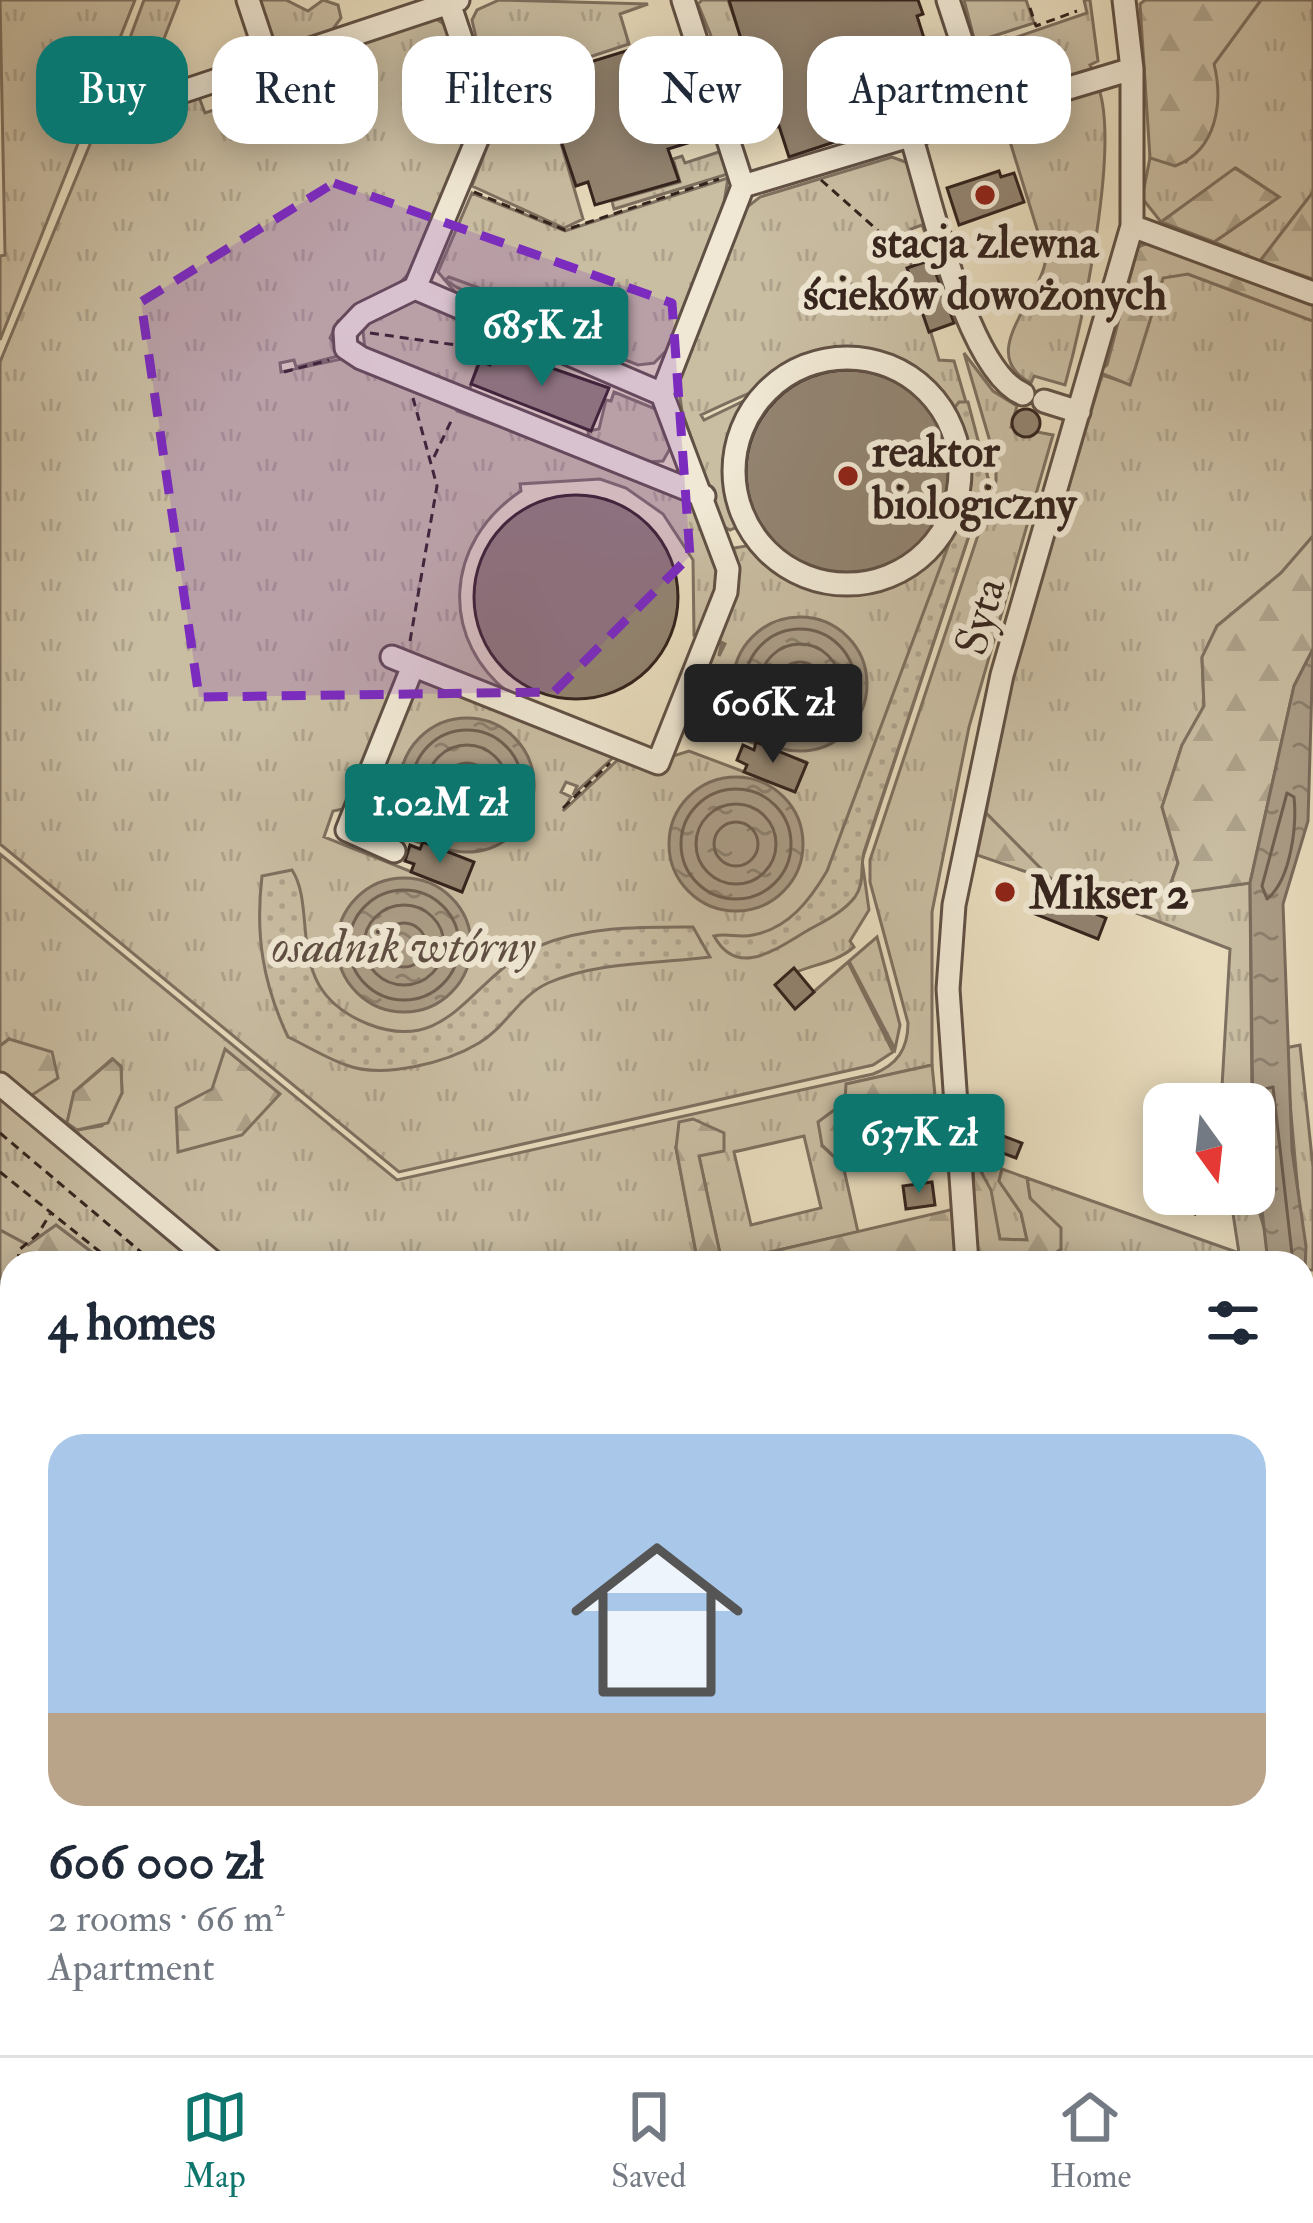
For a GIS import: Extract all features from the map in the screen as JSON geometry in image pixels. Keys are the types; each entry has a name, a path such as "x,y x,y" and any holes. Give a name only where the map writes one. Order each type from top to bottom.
{"street":[{"path":"248,0 260,36"},
{"path":"394,851 347,830 405,656 658,763 725,592 728,569 722,542 662,394 736,180 683,0"},
{"path":"948,0 960,36"},
{"name":"Syta","path":"966,1251 948,989 954,905 1002,675 1132,226 1132,69 1124,0"},
{"path":"349,36 452,1 462,36"},
{"path":"1071,89 1132,69"},
{"path":"475,144 415,288 362,314 345,332 346,348 704,496"},
{"path":"736,180 879,144"},
{"path":"914,144 982,354 1011,389 1078,412"},
{"path":"1132,226 1313,293"},
{"path":"415,288 662,394"},
{"path":"839,358 872,360 917,382 950,421 960,466 954,512 939,539 890,577 860,584 799,574 752,534 738,503 733,470 739,437 754,406 791,374 839,358"},
{"path":"722,542 752,534"},
{"path":"0,1084 200,1251"}],"path":[{"path":"1030,8 1036,26 1077,11"},
{"path":"820,178 883,238 902,252 908,250"},
{"path":"467,189 565,230 736,180"},
{"path":"363,332 456,345 479,359"},
{"path":"284,372 354,354"},
{"path":"405,656 437,486 409,391"},
{"path":"433,461 457,410"},
{"path":"563,808 625,750"},
{"path":"0,1133 140,1251"},
{"path":"1,1174 99,1251"},
{"path":"19,1251 38,1234 51,1213"}],"highlighted area":[{"path":"334,183 672,303 690,556 554,692 199,697 141,302"}],"green space":[{"path":"0,0 135,0 121,36 36,36 36,144 78,144 0,340 0,256 5,255"},
{"path":"144,0 179,0 165,36 131,36"},
{"path":"258,0 286,0 308,11 323,0 338,5 341,18 330,33 270,36"},
{"path":"499,0 648,4 620,14 627,36 619,36 619,47 595,55 595,36 476,36 472,20 477,10"},
{"path":"728,0 741,36 711,36 698,4"},
{"path":"964,0 1026,0 1034,23 994,36 973,36"},
{"path":"1084,0 1090,0 1098,61 1090,65 1093,72 1071,79 1071,36 1020,36 1087,13"},
{"path":"1145,0 1261,0 1214,64 1217,108 1209,136 1175,166 1150,158 1140,4"},
{"path":"1261,0 1313,0 1313,192 1260,261 1214,242 1279,197 1236,168 1161,222 1142,198 1150,158 1186,162 1213,125 1214,64"},
{"path":"433,17 447,26 450,36 402,36 402,144 465,144 413,269 394,289 338,321 330,338 342,355 296,367 294,360 280,363 281,372 346,358 451,400 457,411 694,497 723,570 700,634 694,635 693,560 663,514 626,488 600,479 520,484 521,491 495,512 465,564 462,621 489,674 514,697 391,663 399,676 348,808 333,811 324,837 462,892 473,862 376,827 364,808 414,684 423,680 619,752 573,795 577,786 566,782 561,792 571,797 563,811 624,754 670,757 689,751 795,791 806,762 700,724 689,710 711,641 721,645 719,656 725,644 713,638 734,548 752,545 808,582 861,590 907,574 942,541 964,498 969,451 952,406 911,370 867,355 814,358 701,415 704,420 758,394 734,444 732,473 739,526 730,530 721,525 682,411 678,383 742,211 760,197 892,157 911,164 933,237 928,241 922,225 911,229 914,246 909,232 897,236 901,249 906,248 939,360 954,361 988,478 862,860 869,910 850,941 854,947 776,985 795,1008 848,962 893,1052 873,1065 399,1172 0,844 0,362 90,144 188,144 188,95 197,92 205,113 212,111 212,144 378,144 378,36 372,36"},
{"path":"1099,89 1104,117 1102,192 1089,279 1065,385 1034,376 1031,383 1015,371 1009,357 1010,341 1046,258 1011,144 1071,144 1071,98"},
{"path":"488,144 561,144 583,219 564,228 472,186"},
{"path":"722,151 728,174 614,209 612,201 680,182 673,159 682,156 685,163"},
{"path":"1235,168 1279,197 1214,242 1161,222"},
{"path":"728,178 724,203 667,350 654,363 638,365 455,292 438,272 472,193 565,231"},
{"path":"1313,192 1313,279 1260,261"},
{"path":"1148,243 1313,304 1313,321 1188,274 1163,278 1130,385 1098,372 1107,365 1138,247"},
{"path":"1188,274 1313,321 1313,536 1281,573 1217,626 1202,658 1204,706 1182,745 1162,807 1178,863 1167,894 1250,883 1252,1083 1222,1083 1230,949 1053,881 986,813 1011,679 1102,375 1130,384 1163,278"},
{"path":"449,277 574,323 580,330 576,337 458,288 445,280"},
{"path":"413,299 498,335 489,363 479,360 470,388 461,391 365,350 363,331 370,320"},
{"path":"964,353 993,391 1017,406 1011,427 1053,435 969,727 932,912 932,1065 847,1084 845,1102 822,1146 843,1165 858,1232 775,1251 719,1251 699,1156 676,1148 696,1251 214,1251 82,1142 77,1130 102,1126 122,1093 121,1066 112,1059 74,1092 67,1123 29,1097 9,1039 0,1046 0,854 397,1180 873,1074 889,1066 900,1055 908,1023 870,882 870,860 996,481 996,462","holes":["804,1136 821,1208 751,1225 734,1152"]},
{"path":"614,392 658,410 672,445 663,461 647,462 589,439 588,431 599,429 606,400 611,401"},
{"path":"968,402 988,478 864,852 858,892 836,914 777,948 754,957 732,955 714,936 748,936 777,926 806,902 827,871 971,485 971,459 955,407"},
{"path":"1313,536 1313,649 1294,686 1250,883 1167,895 1178,863 1162,807 1182,745 1204,706 1202,657 1217,626 1281,573"},
{"path":"986,813 1053,881 977,855"},
{"path":"292,870 319,985 347,1013 397,1031 421,1030 441,1021 516,959 576,935 693,927 710,957 607,967 567,976 538,989 488,1036 465,1050 414,1067 361,1069 288,1037 272,998 261,939 262,876"},
{"path":"877,937 900,1025 895,1049 849,961"},
{"path":"9,1039 52,1052 58,1078 29,1097 0,1072 0,1046"},
{"path":"1300,1045 1313,1167 1313,1251 1303,1251 1285,1048"},
{"path":"225,1049 280,1094 242,1135 178,1152 176,1108 212,1089"},
{"path":"113,1059 121,1067 122,1093 108,1123 77,1130 67,1123 74,1092"},
{"path":"932,1065 940,1145 843,1165 822,1145 818,1122 845,1102 846,1084"},
{"path":"0,1095 188,1251 90,1251 56,1225 28,1245 0,1230"},
{"path":"693,1119 724,1133 724,1151 699,1156 719,1251 696,1251 676,1148 679,1122"},
{"path":"973,1157 991,1190 1000,1239 1027,1240 1021,1213 999,1181 1002,1169 1027,1178 1030,1198 1061,1228 1058,1251 975,1251"},
{"path":"979,1162 1002,1169 999,1181 1021,1213 1027,1240 1000,1239"},
{"path":"1027,1178 1233,1251 1058,1251 1030,1198"},
{"path":"954,1209 956,1251 775,1251"},
{"path":"1233,1215 1260,1215 1270,1251 1239,1251"},
{"path":"56,1225 90,1251 0,1251 0,1230 28,1245"}],"water":[{"path":"800,617 826,622 847,637 862,658 867,684 862,710 847,731 826,746 800,751 774,746 753,731 738,710 733,684 738,658 753,637 774,622"},
{"path":"1313,649 1308,821 1283,904 1292,1150 1306,1251 1267,1251 1263,1215 1275,1215 1275,1083 1253,1083 1250,883 1294,686"},
{"name":"osadnik wtórny","path":"467,718 493,723 514,738 529,759 534,785 529,811 514,832 493,847 467,852 441,847 420,832 405,811 400,785 405,759 420,738 441,723"},
{"path":"736,777 762,782 783,797 798,818 803,844 798,870 783,891 762,906 736,911 710,906 689,891 674,870 669,844 674,818 689,797 710,782"},
{"name":"osadnik wtórny","path":"404,878 430,883 451,898 466,919 471,945 466,971 451,992 430,1007 404,1012 378,1007 357,992 342,971 337,945 342,919 357,898 378,883"}],"building":[{"path":"729,0 918,0 923,14 917,16 923,36 807,36 807,144 828,144 789,157 783,138 783,36 740,36"},
{"path":"619,53 619,144 684,144 668,149 679,181 595,205 588,182 576,186 562,144 595,144 595,60"},
{"name":"stacja zlewna ścieków dowożonych","path":"999,171 1001,177 1014,173 1024,202 959,225 947,188"},
{"path":"931,260 954,323 929,332 907,268"},
{"path":"497,349 609,388 591,431 471,384 480,361 490,365"},
{"name":"reaktor biologiczny","path":"848,370 887,378 920,400 942,433 950,472 942,511 920,544 887,566 848,574 809,566 776,544 754,511 746,472 754,433 776,400 809,378"},
{"path":"1026,409 1036,413 1040,423 1036,433 1026,437 1016,433 1012,423 1016,413"},
{"path":"576,495 615,503 648,525 670,558 678,597 670,636 648,669 615,691 576,699 537,691 504,669 482,636 474,597 482,558 504,525 537,503"},
{"path":"756,742 807,763 795,792 744,772 747,765 737,760 743,745 754,750"},
{"path":"423,842 474,862 462,892 411,872 414,864 405,861 410,845 420,849"},
{"path":"1052,896 1106,918 1098,939 1035,914 1041,900 1049,904"},
{"path":"794,968 814,992 795,1009 775,985"},
{"path":"995,1133 1022,1143 1016,1158 989,1148"},
{"path":"932,1182 935,1205 906,1209 903,1186"}],"place":[{"name":"stacja zlewna ścieków dowożonych","path":"985,195"},
{"name":"reaktor biologiczny","path":"848,476"},
{"name":"Mikser 2","path":"1005,892"}]}
